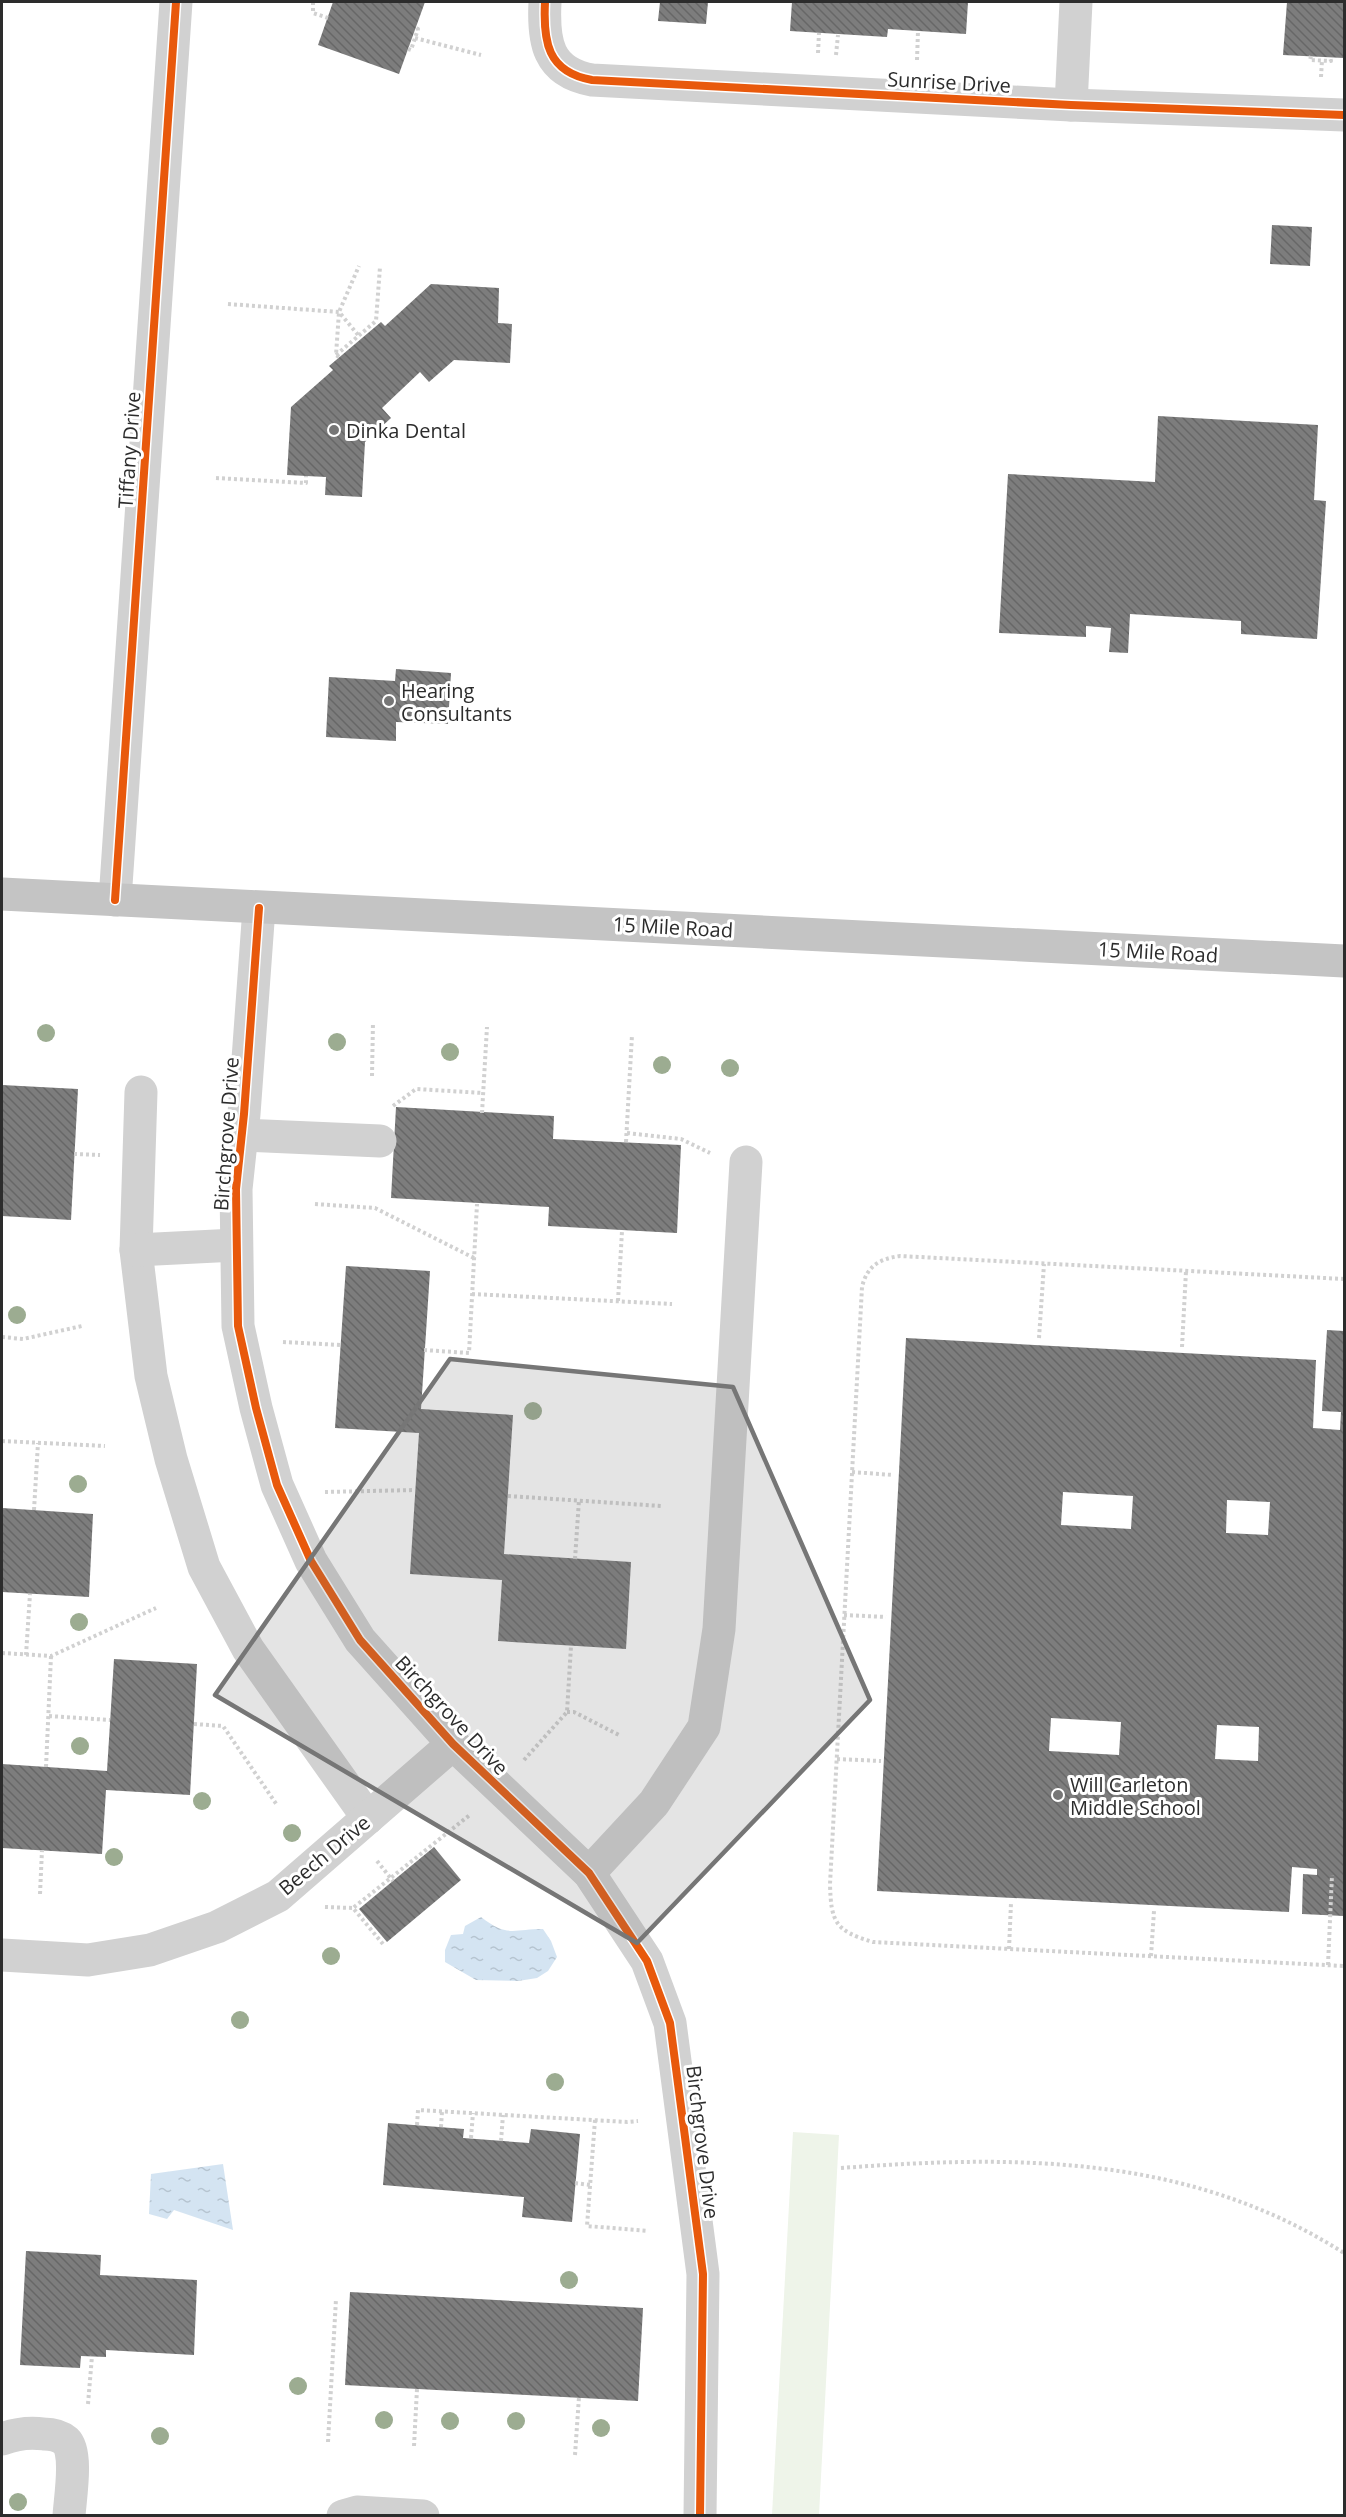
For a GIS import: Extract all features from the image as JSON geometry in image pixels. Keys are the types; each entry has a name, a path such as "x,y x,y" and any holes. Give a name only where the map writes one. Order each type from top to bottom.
{"main road":[{"name":"15 Mile Road","path":"2,894 1344,961"}],"street":[{"name":"Tiffany Drive","path":"115,900 176,2"},
{"name":"Sunrise Drive","path":"545,2 546,39 556,62 576,77 592,80 1071,105 1344,115"},
{"path":"1071,105 1076,2"},
{"name":"Birchgrove Drive","path":"259,908 236,1189 238,1326 256,1408 278,1485 311,1562 360,1640 453,1744 590,1873 647,1961 670,2023 703,2274 700,2516"},
{"path":"141,1092 136,1250 151,1376 171,1459 204,1567 248,1650 368,1818"},
{"path":"242,1135 384,1126"},
{"path":"590,1873 654,1803 704,1727 720,1629 746,1162"},
{"path":"136,1250 236,1245"},
{"name":"Beech Drive","path":"2,1955 88,1960 150,1950 217,1927 278,1896 453,1744"},
{"path":"2,2439 39,2433 53,2434 66,2441 71,2450 72,2462 69,2516"},
{"path":"343,2516 357,2512 423,2516"}],"path":[{"path":"312,2 313,13 328,18"},
{"path":"408,49 411,50 418,29 415,28"},
{"path":"916,64 918,31"},
{"path":"415,38 481,55"},
{"path":"1311,56 1310,60 1330,61 1330,57"},
{"path":"359,266 339,312 338,356 376,321 380,267"},
{"path":"228,304 339,312 359,336"},
{"path":"216,478 306,483 306,476"},
{"path":"372,1076 373,1022"},
{"path":"482,1113 487,1028"},
{"path":"626,1142 632,1035"},
{"path":"384,1126 416,1089 483,1093"},
{"path":"627,1132 681,1139 713,1155"},
{"path":"74,1154 106,1156"},
{"path":"315,1204 375,1208 474,1258"},
{"path":"424,1350 469,1353 477,1204"},
{"path":"618,1301 622,1231"},
{"path":"1344,1279 900,1256 885,1258 871,1266 862,1287 830,1884 831,1907 838,1926 853,1936 873,1942 1344,1966"},
{"path":"1039,1338 1044,1264"},
{"path":"1182,1347 1186,1271"},
{"path":"472,1294 672,1304"},
{"path":"2,1337 23,1339 82,1326"},
{"path":"283,1342 341,1345"},
{"path":"2,1442 105,1446"},
{"path":"34,1510 38,1443"},
{"path":"852,1472 893,1475"},
{"path":"325,1492 415,1490"},
{"path":"508,1496 661,1506"},
{"path":"575,1558 579,1500"},
{"path":"27,1655 30,1594"},
{"path":"2,1653 51,1656 156,1608"},
{"path":"844,1615 886,1617"},
{"path":"523,1761 567,1712 571,1646"},
{"path":"46,1767 51,1656"},
{"path":"567,1712 574,1712 619,1736"},
{"path":"49,1716 110,1720"},
{"path":"194,1724 223,1726 277,1805"},
{"path":"837,1759 881,1761"},
{"path":"383,1944 353,1908 392,1880 473,1813"},
{"path":"40,1894 42,1850"},
{"path":"372,1855 392,1880"},
{"path":"1328,1965 1332,1875"},
{"path":"1009,1949 1011,1903"},
{"path":"1151,1956 1154,1911"},
{"path":"417,2125 418,2110 639,2121"},
{"path":"441,2127 442,2111"},
{"path":"471,2138 473,2113"},
{"path":"501,2141 503,2115"},
{"path":"595,2120 587,2226 648,2231"},
{"path":"841,2168 996,2160 1119,2170 1176,2181 1280,2216 1344,2253"},
{"path":"575,2183 590,2185"},
{"path":"328,2442 336,2300"},
{"path":"88,2404 92,2356"},
{"path":"414,2446 417,2389"},
{"path":"575,2455 579,2397"}],"highlighted area":[{"path":"450,1359 733,1387 870,1700 637,1943 215,1695"}],"shaded area":[{"path":"793,2132 839,2135 819,2515 772,2515"}],"water":[{"path":"481,1917 490,1924 505,1930 543,1929 557,1957 548,1971 537,1978 518,1981 476,1980 445,1962 445,1950 451,1935 463,1934 465,1926"},
{"path":"223,2164 233,2230 174,2210 167,2219 149,2214 151,2174"}],"building":[{"path":"333,2 425,2 399,74 318,45"},
{"path":"660,2 708,2 706,24 658,21"},
{"path":"792,2 968,2 966,34 888,29 887,37 790,31"},
{"path":"1287,2 1344,2 1344,58 1283,55"},
{"path":"1272,225 1312,227 1310,266 1270,264"},
{"path":"431,284 499,288 498,323 512,324 510,363 454,360 429,382 420,372 382,408 391,418 365,442 362,497 325,495 326,477 287,475 291,407 333,370 329,366 381,322 385,326"},
{"path":"1158,416 1318,425 1314,500 1326,501 1317,639 1241,634 1241,621 1130,614 1128,653 1109,652 1111,628 1086,626 1086,637 999,633 1008,474 1155,482"},
{"name":"Hearing Consultants","path":"396,669 451,673 448,724 396,722 396,741 326,737 329,677 395,681"},
{"path":"2,1085 78,1089 71,1220 2,1216"},
{"path":"396,1107 554,1116 553,1139 681,1145 677,1233 548,1226 549,1207 391,1198"},
{"path":"346,1266 430,1271 421,1409 513,1415 504,1554 631,1562 626,1649 498,1641 502,1580 410,1574 419,1433 335,1428"},
{"path":"1327,1330 1344,1331 1344,1916 1302,1914 1303,1874 1317,1875 1317,1869 1292,1867 1289,1912 877,1891 906,1338 1316,1360 1313,1428 1340,1430 1341,1412 1322,1411","holes":["1063,1492 1133,1496 1131,1529 1061,1525","1227,1500 1270,1502 1268,1535 1226,1533","1051,1718 1121,1722 1119,1755 1049,1751","1217,1725 1259,1727 1258,1761 1215,1759"]},
{"path":"2,1508 93,1514 89,1597 2,1592"},
{"path":"114,1659 197,1664 190,1795 106,1790 102,1854 2,1848 2,1764 107,1771"},
{"path":"434,1847 461,1880 387,1942 359,1909"},
{"path":"388,2123 464,2129 463,2138 529,2143 531,2129 580,2134 572,2222 522,2217 524,2197 383,2185"},
{"path":"26,2251 101,2255 100,2275 197,2280 194,2355 106,2350 106,2357 81,2356 80,2368 20,2365"},
{"path":"350,2292 643,2308 638,2401 345,2385"}],"cycle path":[{"path":"115,900 176,2"},
{"path":"545,2 545,30 551,53 565,70 592,80 1071,105 1344,115"},
{"path":"259,908 244,1114 236,1189 238,1326 256,1408 277,1485 311,1561 360,1640 453,1744 589,1873 647,1961 670,2023 703,2274 700,2516"}],"place":[{"name":"Dinka Dental","path":"334,430"},
{"name":"Hearing Consultants","path":"389,701"},
{"name":"Will Carleton Middle School","path":"1058,1795"}]}
